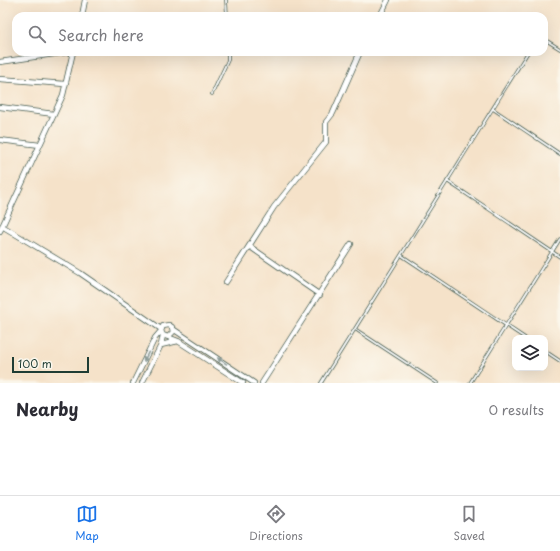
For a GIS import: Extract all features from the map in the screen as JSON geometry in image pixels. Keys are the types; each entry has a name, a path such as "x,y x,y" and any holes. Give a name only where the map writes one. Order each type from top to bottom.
{"street":[{"path":"83,12 85,0"},
{"path":"382,12 388,0"},
{"path":"0,62 41,56"},
{"path":"72,56 66,84 54,114 1,229 80,273 153,322 161,332 178,341 243,383"},
{"path":"226,282 274,207 326,142 326,122 333,112 358,56"},
{"path":"0,79 66,84"},
{"path":"0,107 54,114"},
{"path":"0,140 40,145"},
{"path":"262,383 320,295 351,244"},
{"path":"249,246 320,295"},
{"path":"153,322 171,326 173,329 254,383"},
{"path":"133,383 155,338 165,325"},
{"path":"169,336 173,329"},
{"path":"142,383 160,345 161,332"},
{"path":"160,345 178,341"}],"lane":[{"path":"226,0 227,12"},
{"path":"548,42 560,49"},
{"path":"212,94 228,60 228,56"},
{"path":"321,383 525,56"},
{"path":"492,109 560,154"},
{"path":"448,181 560,256"},
{"path":"470,383 560,239"},
{"path":"401,255 520,335"},
{"path":"355,329 437,383"},
{"path":"548,353 560,361"}]}
